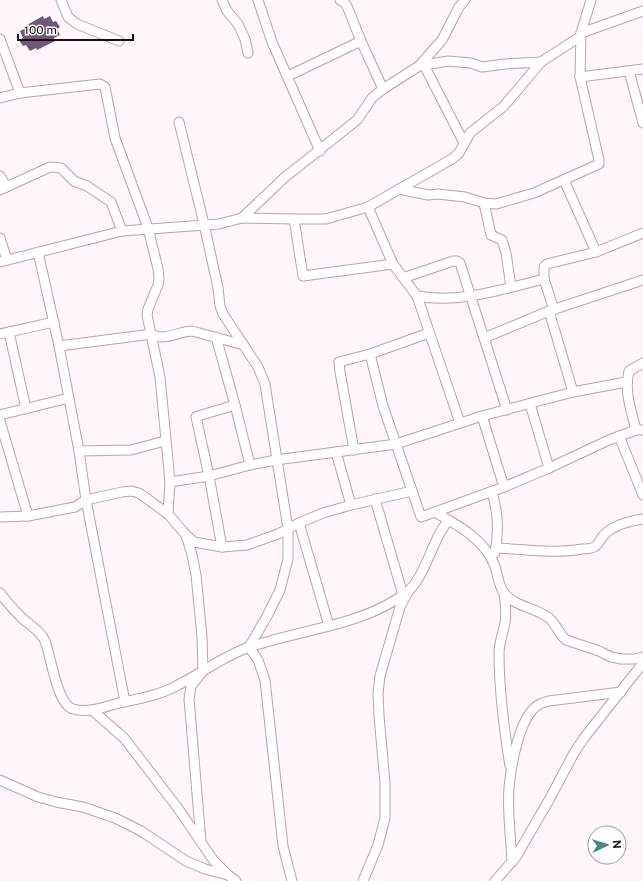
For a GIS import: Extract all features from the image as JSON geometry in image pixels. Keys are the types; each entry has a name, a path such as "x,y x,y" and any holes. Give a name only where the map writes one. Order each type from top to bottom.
{"street":[{"path":"61,0 68,17 77,24 119,41"},
{"path":"222,0 227,11 238,24 245,39 248,53"},
{"path":"258,0 272,42 320,150"},
{"path":"340,0 347,6 383,89"},
{"path":"242,218 284,178 357,120 372,98 383,89 422,65 442,40 459,7 465,0"},
{"path":"399,190 428,195 438,194 465,197 484,203 496,204 534,193 599,164 580,77 581,35 591,0"},
{"path":"0,238 4,261 122,231 219,224 242,218 326,219 368,207 452,159 459,152 470,133 504,106 541,62 581,35 643,11"},
{"path":"0,39 20,93"},
{"path":"288,76 361,41"},
{"path":"422,65 448,61 471,63 482,67 541,62"},
{"path":"422,65 464,143"},
{"path":"580,77 643,69"},
{"path":"629,71 643,122"},
{"path":"0,98 20,93 100,84 104,85 115,138 148,228 158,268 159,279 148,315 154,354 160,377 170,482 168,514"},
{"path":"179,122 204,224 218,288 220,306 223,314 262,375 288,529 288,559 280,590 249,647"},
{"path":"0,176 3,188 50,167 61,168 74,181 87,186 111,202 122,231"},
{"path":"564,180 596,252"},
{"path":"484,203 491,235 502,240 505,248 511,287"},
{"path":"368,207 393,264 416,296 460,423"},
{"path":"294,219 303,276 393,264"},
{"path":"574,392 544,278 544,267 547,264 596,252 643,233"},
{"path":"38,252 59,346 79,451 86,500 125,702"},
{"path":"403,278 453,262 457,261 460,263 507,410"},
{"path":"416,296 433,299 469,295 511,287 544,278"},
{"path":"484,338 552,310 643,280"},
{"path":"26,409 4,333 54,322"},
{"path":"59,346 152,334 161,338 186,331 192,331 244,345"},
{"path":"354,450 338,363 429,334"},
{"path":"216,337 250,465"},
{"path":"370,354 378,390 421,517 504,487 618,436 639,430 628,397 626,382 629,371 643,364"},
{"path":"170,482 209,476 276,460 396,444 482,416 574,392 626,382"},
{"path":"0,415 69,398"},
{"path":"530,404 549,468"},
{"path":"222,547 196,417 235,405"},
{"path":"482,416 504,487"},
{"path":"0,421 28,516"},
{"path":"618,436 643,495"},
{"path":"79,451 131,450 165,441"},
{"path":"336,452 351,505"},
{"path":"0,517 28,516 75,507 86,500 131,491 139,493 168,514 194,542 222,547 247,545 278,534 317,515 351,505 412,491"},
{"path":"492,491 499,530 494,563"},
{"path":"363,881 378,846 384,818 385,784 379,708 380,676 400,607 406,593 375,499"},
{"path":"434,512 464,529 474,537 487,552 494,563 504,593 506,622 499,651 499,662 503,727 511,770"},
{"path":"496,548 569,551 590,548 595,547 601,537 611,529 622,524 643,519"},
{"path":"0,593 11,607 45,639 58,688 62,699 67,706 73,709 92,710 165,692 213,664 249,647 351,620 388,605 406,593 417,580 448,520"},
{"path":"299,523 329,626"},
{"path":"186,535 192,555 198,593 202,637 203,671 191,686 189,699 201,841"},
{"path":"504,593 512,599 551,619 566,640 599,651 611,657 621,659 643,657"},
{"path":"249,647 258,660 265,680 283,846 292,881"},
{"path":"495,881 512,862 550,800 574,753 584,738 643,663"},
{"path":"512,862 509,789 511,770 522,727 532,710 540,704 549,701 620,692"},
{"path":"92,710 124,738 177,807 214,860 236,881"},
{"path":"0,780 38,797 83,807 115,818 142,831 186,860 205,869 228,875"}],"building":[{"path":"43,16 44,19 50,16 53,22 56,21 60,27 57,29 60,35 54,38 55,41 37,50 36,48 30,51 26,45 23,46 19,40 23,38 20,31 26,28 25,26"}]}
